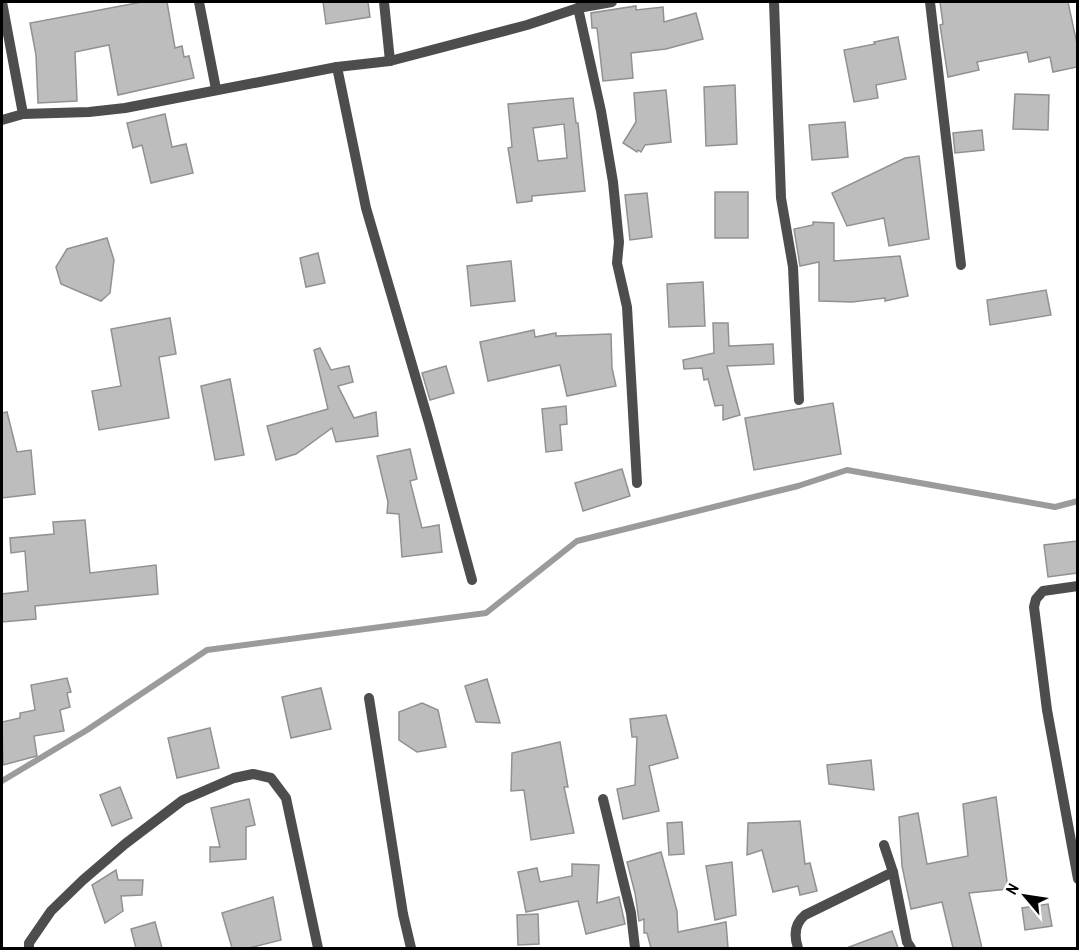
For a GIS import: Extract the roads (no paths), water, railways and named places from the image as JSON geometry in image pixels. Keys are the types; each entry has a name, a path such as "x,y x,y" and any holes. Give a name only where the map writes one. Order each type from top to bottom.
{"street":[{"path":"2,2 23,114"},
{"path":"200,2 216,89"},
{"path":"384,2 390,61"},
{"path":"2,120 23,114 88,112 125,108 337,67 390,61 527,26 578,8 612,2"},
{"path":"774,2 781,198 793,267 799,400"},
{"path":"930,2 961,266"},
{"path":"578,8 614,182 619,242 617,263 627,308 637,483"},
{"path":"337,67 366,208 472,580"},
{"path":"1077,586 1043,591 1036,599 1034,607 1047,710 1077,879"},
{"path":"369,698 403,914 411,948"},
{"path":"29,948 29,943 51,911 125,844 157,822 183,800 234,778 253,774 271,778 286,798 318,948"},
{"path":"603,799 631,913 635,948"},
{"path":"884,845 893,872 910,948"},
{"path":"798,948 797,924 805,915 893,872"}],"waterway":[{"path":"2,781 87,730 207,650 486,613 577,541 798,486 847,470 1055,507 1078,501"}]}
